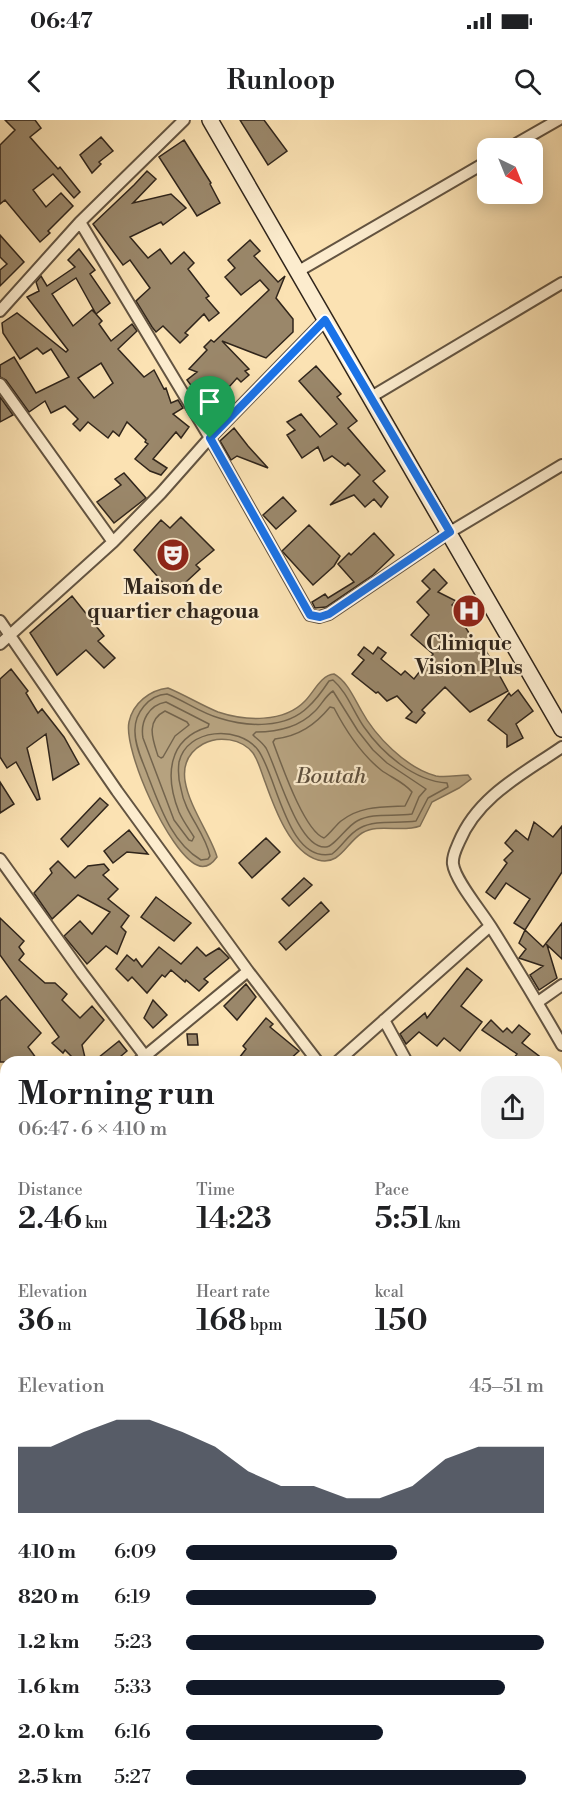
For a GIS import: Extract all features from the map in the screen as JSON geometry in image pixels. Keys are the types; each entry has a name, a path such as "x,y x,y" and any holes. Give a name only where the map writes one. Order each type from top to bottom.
{"street":[{"path":"0,311 80,222 184,120"},
{"path":"210,120 562,729"},
{"path":"526,138 558,120"},
{"path":"297,272 477,167"},
{"path":"80,222 210,438 310,615 320,617 329,614 450,532 562,465"},
{"path":"371,396 562,283"},
{"path":"0,644 113,542 325,320"},
{"path":"0,384 113,542"},
{"path":"0,621 117,791 313,1056"},
{"path":"562,747 506,784 484,802 471,817 454,851 453,863 457,876 538,1002 562,1045"},
{"path":"0,859 140,1056"},
{"path":"344,1056 490,926"},
{"path":"146,1056 248,970"},
{"path":"538,1002 562,985"},
{"path":"384,1020 404,1056"}],"water":[{"name":"Boutah","path":"334,674 346,685 374,730 392,750 425,772 448,777 468,775 471,779 432,802 420,826 406,829 369,830 356,837 332,860 318,860 299,847 284,826 253,753 243,744 230,740 209,741 190,755 185,768 185,782 217,857 211,864 203,866 197,865 186,857 174,842 150,800 133,754 129,722 138,703 155,691 168,688 229,715 252,718 275,717 296,708 325,677"}],"building":[{"path":"5,120 35,120 41,128 30,137 58,169 60,167 80,192 74,198 53,174 33,190 46,207 61,193 73,206 40,242 5,200 0,204 0,145 15,130"},
{"path":"240,120 264,120 287,151 268,165"},
{"path":"101,137 113,151 99,162 101,164 92,173 80,155"},
{"path":"184,140 211,183 220,203 197,216 159,157"},
{"path":"147,171 156,179 133,203 171,194 186,208 163,225 161,222 130,237 148,258 160,249 171,264 184,252 194,263 188,269 209,296 206,298 219,313 209,321 204,314 185,333 188,335 180,343 163,326 156,332 152,327 136,301 150,288 130,260 123,265 93,224"},
{"path":"0,235 24,262 0,286 0,270 7,264 0,257"},
{"path":"250,240 260,251 254,256 278,282 285,276 276,298 293,319 293,332 266,358 222,341 249,369 245,371 249,375 241,382 237,378 221,396 206,407 197,394 199,398 196,400 192,394 196,392 187,380 197,372 189,369 207,350 204,347 211,340 214,342 269,290 260,280 241,295 225,277 235,268 228,260"},
{"path":"79,249 95,270 90,274 110,303 96,314 102,321 99,324 111,341 132,324 137,331 118,349 144,377 154,370 164,389 166,388 171,403 178,400 183,408 173,414 189,427 181,438 176,432 153,459 167,468 161,475 150,471 135,459 148,444 127,422 119,436 113,431 108,438 88,422 80,431 73,424 78,419 65,406 51,413 45,401 29,412 6,380 0,377 0,365 14,357 36,393 69,377 51,349 43,354 37,348 20,359 3,333 2,323 17,313 66,352 68,350 27,297 39,291 36,282 41,276 47,286 75,267 68,260","holes":["76,278 96,314 92,310 73,326 52,294","101,363 113,383 94,398 78,378"]},
{"path":"316,366 341,394 337,397 357,421 348,428 385,471 373,481 388,497 381,507 374,499 365,507 354,495 330,505 360,475 348,463 345,466 332,456 324,461 318,447 302,458 287,435 295,430 287,422 301,414 320,437 337,424 299,381"},
{"path":"0,397 13,415 0,422"},
{"path":"234,428 268,468 237,456 231,460 220,441"},
{"path":"124,473 146,498 114,523 97,502 121,485 115,479"},
{"path":"283,497 296,511 276,529 263,515"},
{"name":"Maison de quartier chagoua","path":"181,517 214,550 196,565 200,569 173,594 134,550 161,520 170,528"},
{"path":"309,525 340,556 334,566 313,585 282,551"},
{"path":"374,533 394,555 373,575 326,607 315,608 312,602 325,594 328,598 354,582 338,564"},
{"path":"434,569 447,583 438,592 456,601 452,605 461,614 464,625 474,641 485,649 508,691 470,712 445,687 422,710 425,713 416,723 406,718 412,712 397,696 387,701 352,674 364,660 358,655 364,647 373,654 378,647 386,653 381,659 401,675 405,671 414,679 433,654 411,635 429,615 417,602 430,589 422,581"},
{"path":"72,596 104,636 98,641 115,658 104,668 86,650 57,675 30,633"},
{"path":"11,669 28,691 26,693 38,713 42,709 64,737 79,764 53,780 46,734 27,748 40,799 37,800 16,762 7,768 0,757 0,679"},
{"path":"518,690 533,711 516,724 523,738 507,747 507,735 488,720 509,693 511,696"},
{"path":"0,782 14,804 0,813"},
{"path":"100,798 108,805 68,847 61,839"},
{"path":"534,822 553,837 562,826 562,872 525,930 514,923 530,899 506,883 495,899 486,892 507,863 504,860 513,851 505,843 516,830 528,840"},
{"path":"129,830 148,854 127,852 113,863 104,851"},
{"path":"266,838 280,852 252,878 239,863"},
{"path":"58,861 75,878 88,866 104,864 109,870 103,875 118,889 108,899 129,916 121,927 126,932 117,954 106,946 87,964 64,936 80,921 92,934 110,912 78,895 52,919 34,893 52,873 50,869"},
{"path":"304,878 312,885 289,906 282,899"},
{"path":"156,897 191,923 174,941 141,917"},
{"path":"321,902 329,911 286,950 279,942"},
{"path":"0,918 24,941 19,947 24,954 19,960 45,983 55,983 67,994 62,1000 80,1018 92,1006 104,1020 82,1045 85,1056 71,1056 65,1050 63,1053 52,1043 59,1037 0,955"},
{"path":"562,923 562,959 547,945 557,978 539,990 530,975 543,966 519,958 526,949 519,943 525,930 543,947"},
{"path":"159,947 181,964 197,947 206,956 219,948 229,958 204,979 208,982 199,991 171,970 165,977 162,975 147,993 132,977 128,981 116,969 127,955 134,961 136,959 142,967"},
{"path":"467,968 482,980 461,1006 482,1022 460,1051 444,1038 437,1046 419,1032 406,1044 400,1034 425,1013 427,1018"},
{"path":"246,984 256,997 237,1020 224,1006"},
{"path":"6,996 41,1033 28,1047 35,1056 0,1056 0,1001"},
{"path":"153,1000 167,1015 153,1028 144,1018"},
{"path":"266,1018 273,1024 270,1027 299,1051 294,1056 241,1056 246,1049 243,1046"},
{"path":"491,1020 503,1032 507,1028 512,1033 519,1025 530,1034 522,1043 539,1056 516,1056 517,1054 482,1030"},
{"path":"187,1034 197,1034 198,1045 188,1045"},
{"path":"119,1041 127,1051 121,1056 100,1056"}],"place":[{"name":"Maison de quartier chagoua","path":"173,555"},
{"name":"Clinique Vision Plus","path":"469,611"}],"route":[{"path":"325,320 450,532 329,614 320,617 310,615 210,438 325,320"}]}
